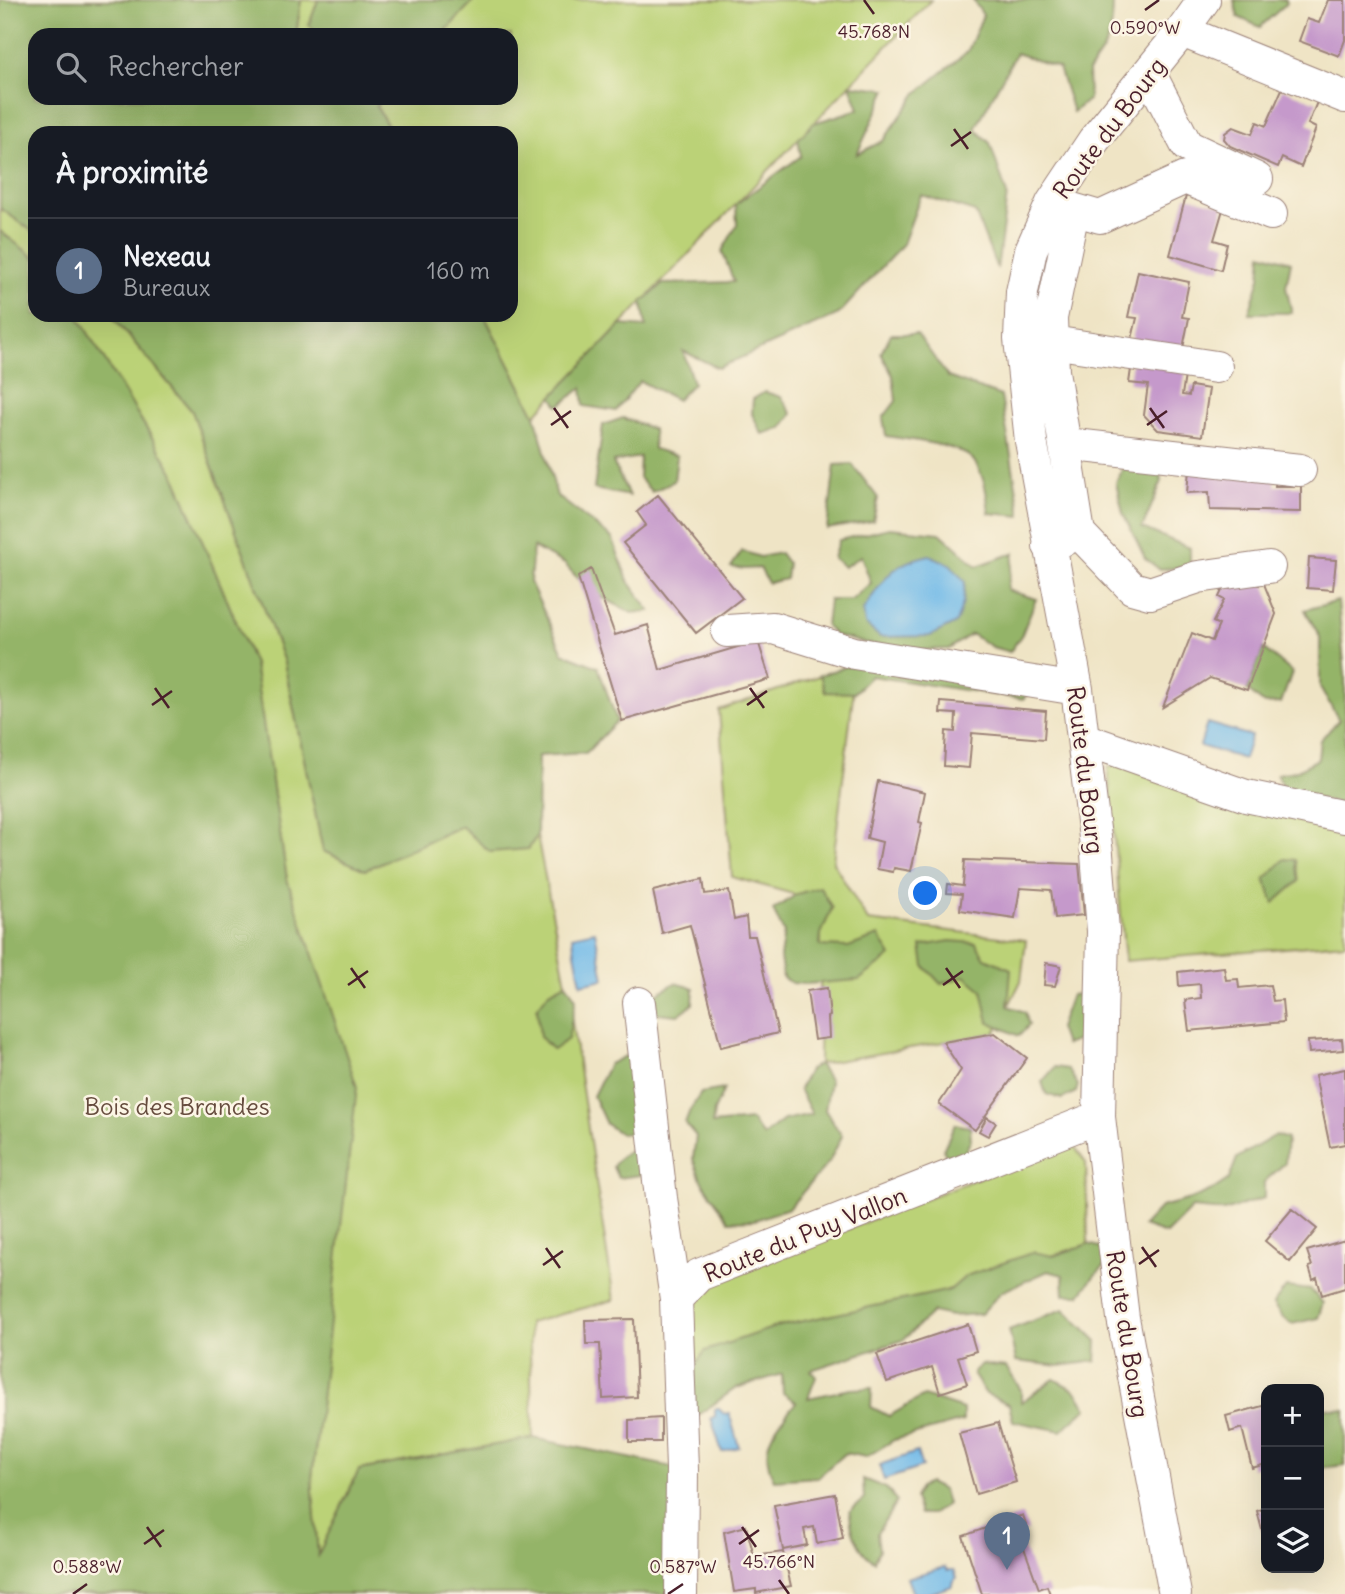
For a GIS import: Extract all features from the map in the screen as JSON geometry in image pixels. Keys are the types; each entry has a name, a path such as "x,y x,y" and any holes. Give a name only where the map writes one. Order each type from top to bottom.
{"street":[{"name":"Route du Bourg","path":"1175,1594 1123,1318 1098,1117 1103,931 1097,854 1077,689 1031,441 1020,339 1022,292 1031,250 1052,203 1094,140 1204,0"},
{"path":"1182,31 1345,97"},
{"path":"1149,72 1187,146 1257,179"},
{"path":"1052,203 1100,217 1185,178 1271,214"},
{"path":"1052,203 1070,226 1051,318 1053,371 1079,533 1132,588 1150,593 1198,578 1269,567"},
{"path":"1052,342 1216,367"},
{"path":"1066,444 1300,470"},
{"path":"1049,546 1079,533"},
{"path":"727,631 772,628 854,653 1077,689"},
{"path":"1084,739 1246,796 1345,817"},
{"path":"639,1003 661,1198 676,1299"},
{"name":"Route du Puy Vallon","path":"681,1594 682,1469 676,1299 699,1275 1098,1117"}],"green space":[{"path":"0,0 301,0 297,28 28,28 28,105 377,105 388,126 28,126 28,228 0,208"},
{"path":"301,0 318,0 309,25 313,28 297,28"},
{"path":"318,0 474,0 448,28 313,28 309,25"},
{"path":"474,0 931,0 535,415 488,322 518,322 518,126 388,126 376,106 518,105 518,28 448,28"},
{"path":"973,0 1113,0 1108,39 1088,71 1089,99 1073,112 1059,68 1016,53 975,129 990,143 1007,195 997,269 975,212 921,195 903,244 839,314 718,368 683,351 693,383 677,400 640,381 616,411 584,406 582,388 559,406 552,397 621,325 646,327 642,302 663,284 734,282 722,251 737,225 736,204 801,156 798,139 814,123 859,109 850,85 887,89 857,154 883,141 917,93 968,51 983,15"},
{"path":"1234,0 1286,0 1287,3 1260,27 1238,17"},
{"path":"0,208 28,228 28,253 0,231"},
{"name":"Bois des Brandes","path":"0,231 28,253 28,322 81,322 173,472 254,664 287,879 357,1087 312,1478 318,1555 359,1470 533,1438 682,1469 681,1594 0,1594"},
{"path":"1262,253 1291,262 1286,287 1292,313 1249,313 1260,278"},
{"path":"81,322 117,322 192,411 284,662 323,851 365,870 461,826 528,849 537,836 566,983 614,1300 529,1323 533,1438 360,1470 318,1557 312,1478 356,1087 287,879 254,664 173,472"},
{"path":"117,322 488,322 535,415 557,496 612,538 628,580 650,611 632,613 588,590 565,564 533,547 530,582 563,653 598,667 617,721 586,753 538,756 537,836 528,849 490,852 461,826 365,870 323,851 284,662 192,411"},
{"path":"891,334 917,334 948,377 1001,396 1021,516 989,513 983,479 978,467 968,455 933,444 886,436 883,418 896,401 893,376 881,353"},
{"path":"765,392 781,397 792,414 782,428 762,434 752,414 753,399"},
{"path":"623,418 653,429 654,449 677,456 674,481 652,492 639,478 640,457 613,462 629,496 594,489 603,425"},
{"path":"1128,458 1154,462 1162,481 1142,528 1190,548 1190,567 1159,569 1145,558 1123,513 1116,483"},
{"path":"852,464 878,498 873,521 827,529 835,465"},
{"path":"889,528 940,533 977,566 1014,553 1007,590 1036,599 1022,634 1010,652 992,647 971,634 949,649 895,651 834,635 826,626 829,600 851,600 871,583 861,556 844,567 833,558 839,540"},
{"path":"742,551 760,557 780,553 788,564 786,579 768,583 760,568 731,567"},
{"path":"1338,601 1345,675 1345,805 1284,791 1277,774 1296,771 1318,759 1320,740 1339,720 1320,687 1320,637 1305,610"},
{"path":"1263,648 1292,672 1281,703 1264,704 1247,690"},
{"path":"857,663 833,862 868,921 1026,940 1021,981 995,1033 819,1064 821,934 818,901 732,877 719,710"},
{"path":"857,663 1028,693 1023,699 871,676 854,693 825,692 820,675"},
{"path":"1119,763 1345,830 1345,943 1125,961 1108,768"},
{"path":"1285,859 1296,860 1299,881 1274,903 1265,879"},
{"path":"820,887 832,908 821,934 820,946 848,947 879,936 891,956 859,980 805,984 792,983 783,978 780,957 784,933 773,910 797,894"},
{"path":"950,941 976,943 985,958 1011,969 1008,1006 1025,1012 1029,1025 1019,1036 989,1022 982,990 965,976 941,984 924,966 921,946"},
{"path":"566,983 576,999 568,1039 553,1050 540,1037 537,1008 549,992"},
{"path":"675,983 694,988 693,1004 678,1015 656,1013 655,995"},
{"path":"1084,994 1088,1037 1065,1045 1059,1028 1071,995"},
{"path":"625,1056 637,1060 658,1104 637,1132 621,1134 606,1124 593,1096 609,1064"},
{"path":"819,1064 830,1081 825,1110 842,1136 829,1162 789,1208 755,1220 729,1221 702,1182 693,1159 696,1136 685,1123 690,1110 701,1093 724,1089 714,1111 712,1124 751,1120 763,1136 784,1120 812,1114 799,1089 809,1070"},
{"path":"1055,1067 1068,1069 1078,1085 1076,1092 1062,1099 1046,1094 1042,1082"},
{"path":"955,1124 970,1127 971,1140 964,1153 948,1158 943,1150"},
{"path":"1276,1135 1287,1139 1285,1163 1264,1182 1264,1198 1224,1211 1192,1208 1166,1234 1143,1226 1161,1207 1191,1199 1229,1179 1237,1158"},
{"path":"1071,1142 1086,1163 1088,1244 684,1376 689,1300 711,1282"},
{"path":"638,1150 649,1155 651,1165 640,1175 618,1178 613,1167 615,1163 626,1153"},
{"path":"1088,1244 1104,1248 1109,1262 1080,1295 1064,1295 1063,1275 1048,1271 1001,1292 981,1314 951,1316 933,1312 903,1340 811,1370 816,1377 808,1398 851,1389 872,1388 871,1407 889,1416 924,1396 963,1409 963,1421 894,1440 866,1457 845,1453 818,1477 774,1480 767,1457 768,1447 775,1429 796,1402 783,1393 782,1374 736,1388 690,1421 688,1375 705,1351 775,1327 950,1290 966,1276 1034,1252 1053,1256"},
{"path":"1286,1287 1311,1290 1323,1303 1318,1318 1292,1324 1282,1317 1273,1304"},
{"path":"1064,1309 1097,1341 1096,1361 1059,1366 1016,1361 1009,1330"},
{"path":"981,1364 1006,1367 1021,1390 1021,1402 1054,1379 1075,1390 1087,1408 1061,1431 1013,1421 1009,1404 986,1394 973,1374"},
{"path":"1324,1408 1345,1410 1345,1465 1324,1467"},
{"path":"863,1479 886,1488 897,1501 877,1533 879,1550 874,1561 859,1546 850,1518 850,1511 864,1499"},
{"path":"929,1483 943,1490 947,1504 933,1514 920,1514 915,1498 920,1487"}],"water":[{"path":"929,555 950,564 965,582 963,603 956,623 930,636 880,637 865,624 863,610 877,589 897,568"},
{"path":"1207,723 1251,736 1244,759 1200,746"},
{"path":"595,931 604,979 581,984 572,936"},
{"path":"718,1408 724,1414 729,1413 739,1447 722,1452 711,1418 715,1417 715,1409"},
{"path":"917,1452 922,1467 884,1480 879,1465"},
{"path":"945,1567 947,1570 954,1570 957,1577 952,1586 928,1594 913,1594 907,1578"}],"building":[{"path":"1328,0 1345,0 1345,40 1339,56 1299,41 1307,19 1319,23"},
{"path":"1282,89 1317,102 1308,124 1316,128 1301,167 1282,158 1278,167 1230,146 1224,139 1225,133 1233,127 1252,134 1257,122 1266,126"},
{"path":"1186,196 1224,206 1214,240 1227,244 1221,270 1170,255"},
{"path":"1138,271 1189,282 1182,317 1189,318 1182,353 1131,343 1137,318 1128,317"},
{"path":"1132,362 1186,369 1182,395 1189,396 1191,386 1209,389 1202,436 1158,430 1144,415 1148,385 1129,383"},
{"path":"1189,469 1276,475 1275,486 1301,486 1301,512 1210,510 1209,492 1187,493"},
{"path":"658,495 742,598 696,633 623,543 646,525 637,512"},
{"path":"1309,558 1336,560 1333,590 1307,588"},
{"path":"591,569 615,635 648,625 660,670 758,641 770,679 622,721 578,577"},
{"path":"1235,579 1259,585 1262,579 1276,614 1247,690 1210,678 1163,707 1192,633 1212,641 1219,625 1213,622 1224,600 1219,597 1224,586 1230,589"},
{"path":"941,702 1046,711 1044,739 972,733 969,768 944,766 946,731 955,732 956,714 940,713"},
{"path":"878,781 925,792 919,822 922,823 911,871 877,869 882,842 867,838"},
{"path":"965,860 1079,864 1084,915 1055,918 1051,890 1020,888 1015,918 960,910 962,894 947,893 948,884 963,886"},
{"path":"703,879 705,894 729,891 734,920 746,917 748,936 755,936 778,1033 721,1047 690,925 662,933 653,891"},
{"path":"1046,963 1061,966 1055,986 1044,985"},
{"path":"1224,967 1226,980 1238,979 1239,988 1270,985 1273,1001 1282,1000 1284,1022 1189,1031 1185,1000 1201,998 1200,984 1179,986 1178,972"},
{"path":"827,988 829,1038 814,1040 807,991"},
{"path":"995,1033 1027,1058 975,1130 939,1104 961,1070 943,1042"},
{"path":"1342,1039 1343,1050 1309,1053 1308,1041"},
{"path":"1345,1069 1345,1144 1330,1147 1315,1075"},
{"path":"987,1117 996,1123 988,1136 979,1131"},
{"path":"1292,1209 1317,1229 1290,1262 1265,1241"},
{"path":"1345,1240 1345,1288 1322,1295 1317,1278 1313,1280 1307,1251"},
{"path":"634,1319 637,1397 603,1399 600,1344 586,1344 585,1320"},
{"path":"968,1324 976,1351 958,1357 967,1384 940,1393 932,1367 887,1382 877,1354"},
{"path":"1261,1406 1261,1465 1252,1468 1242,1428 1230,1432 1226,1416"},
{"path":"661,1418 661,1442 629,1442 629,1420"},
{"path":"998,1423 1016,1482 976,1494 959,1433"},
{"path":"835,1494 843,1538 817,1544 814,1527 804,1529 807,1545 783,1550 774,1505"},
{"path":"1261,1510 1261,1526 1257,1511"},
{"path":"1023,1515 1028,1530 1019,1534 1039,1589 1047,1586 1050,1594 982,1594 963,1536"},
{"path":"746,1526 754,1556 783,1552 791,1586 756,1593 756,1589 734,1592 724,1532"}],"place":[{"name":"Nexeau","path":"1007,1570"}]}
